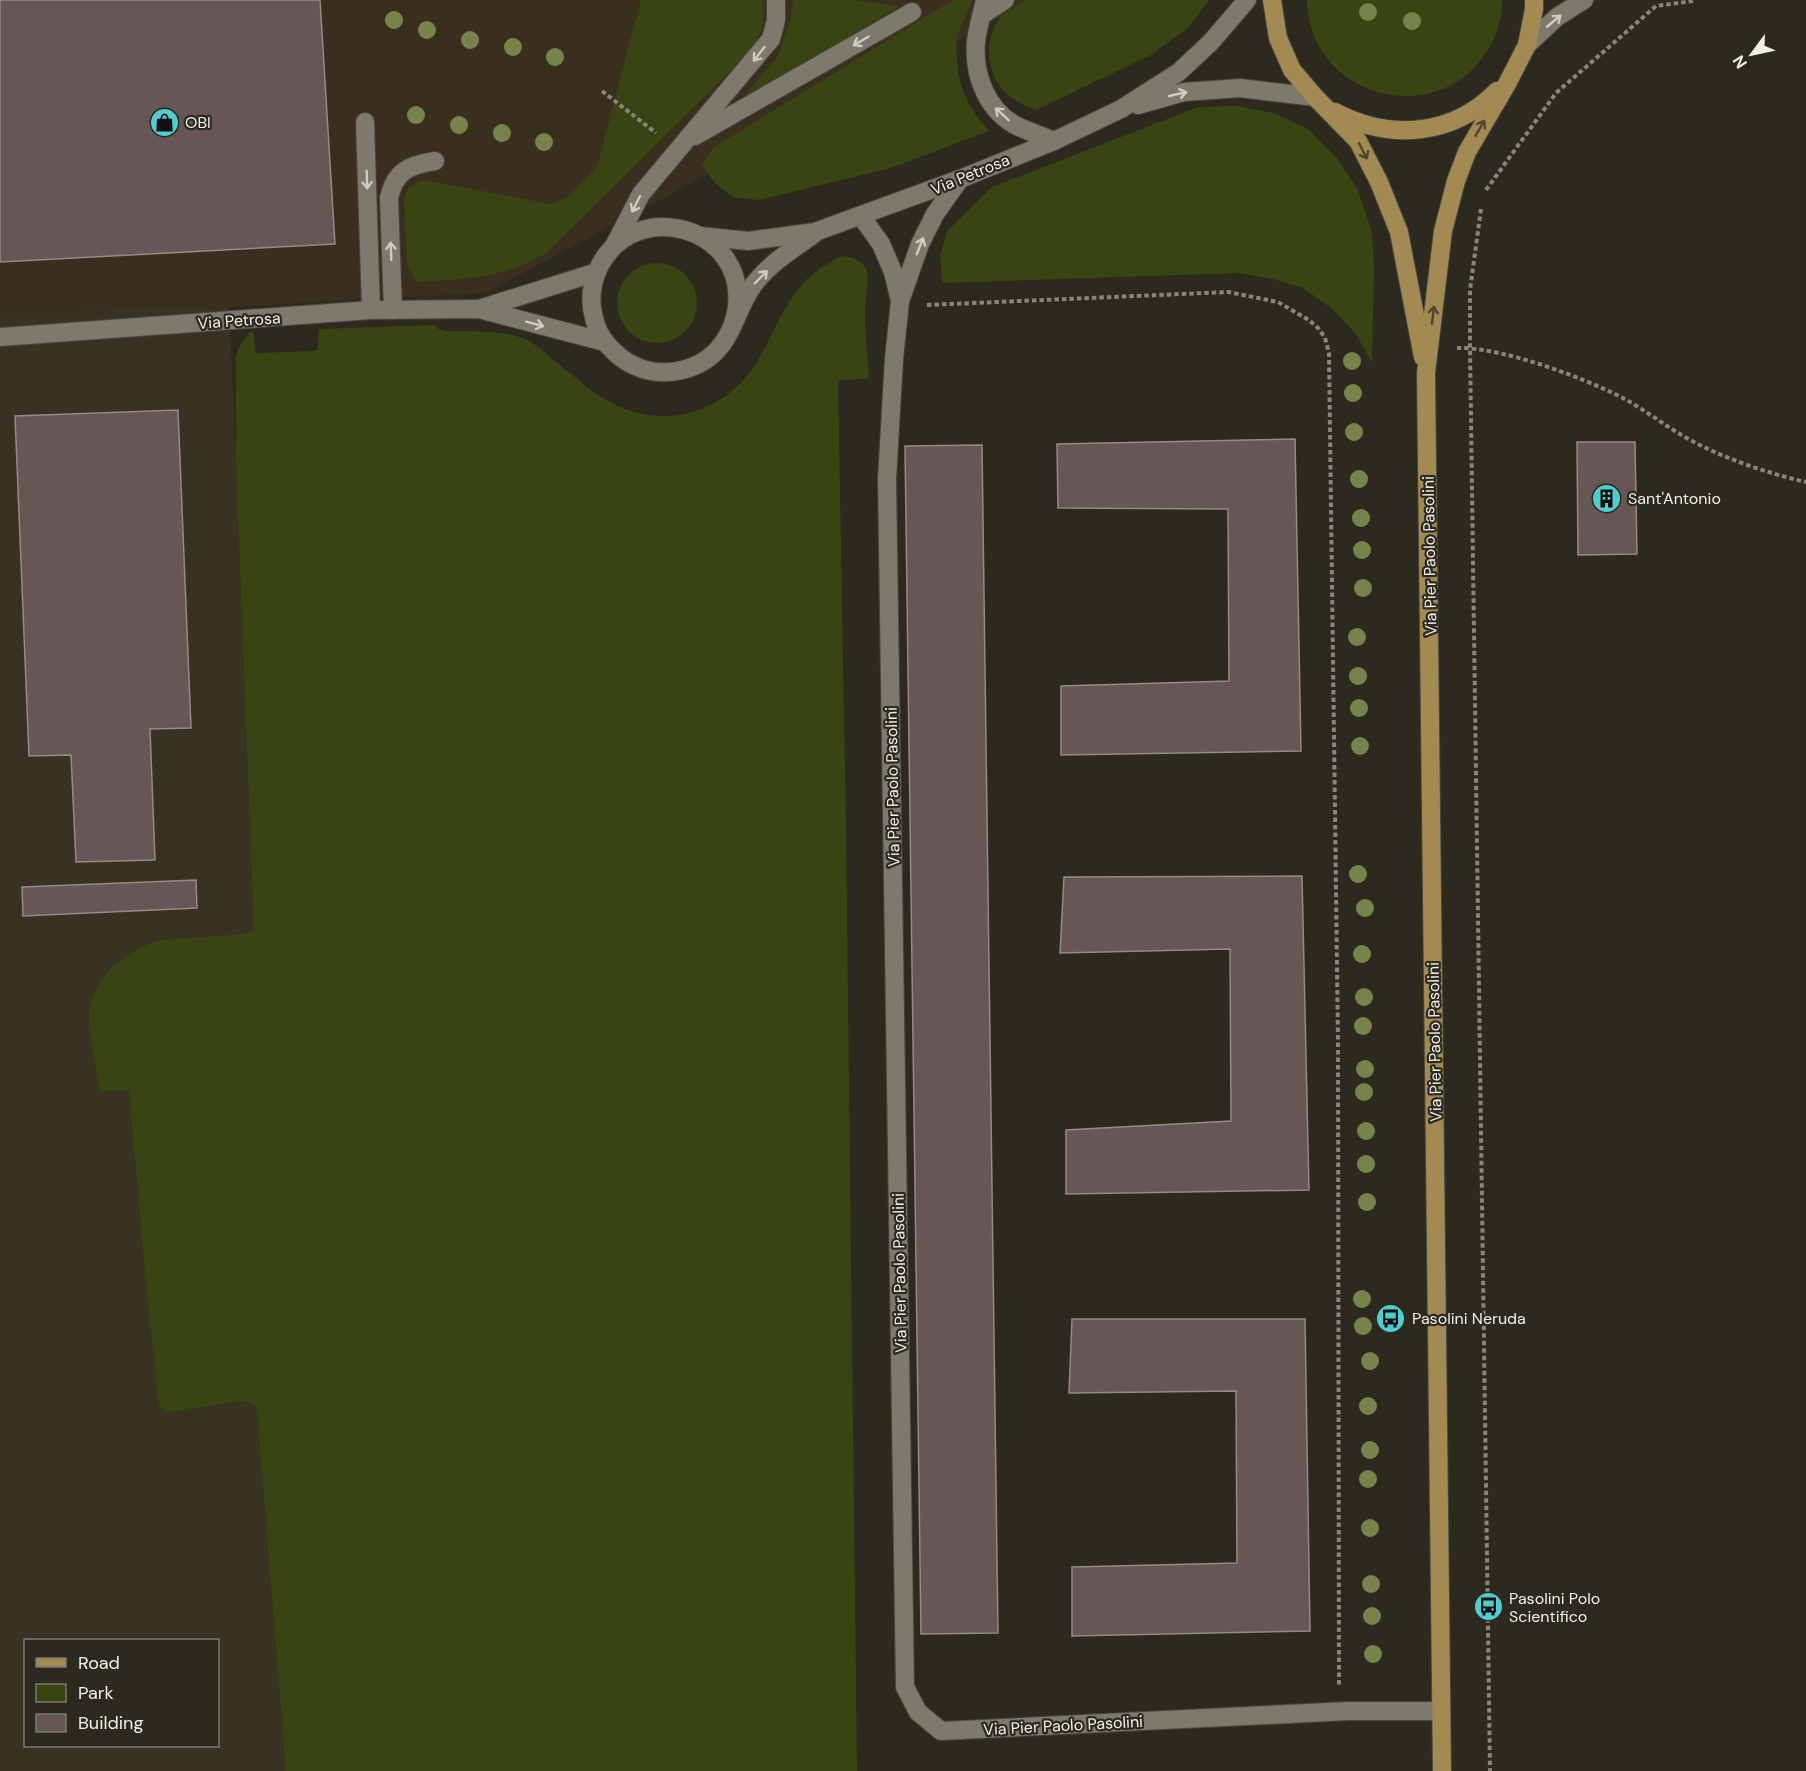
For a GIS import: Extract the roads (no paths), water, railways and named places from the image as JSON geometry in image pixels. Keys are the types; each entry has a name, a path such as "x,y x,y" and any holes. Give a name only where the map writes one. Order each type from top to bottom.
{"main road":[{"name":"Via Pier Paolo Pasolini","path":"1272,0 1278,38 1283,54 1292,70 1358,141 1379,182 1399,232 1426,373"},
{"name":"Via Pier Paolo Pasolini","path":"1442,1771 1426,373 1443,231 1456,181 1467,152 1527,45 1534,0"},
{"name":"Via Pier Paolo Pasolini","path":"1320,102 1350,120 1370,127 1401,131 1432,128 1462,117 1488,100 1504,84 1517,65"}],"street":[{"path":"614,246 641,194 771,39 776,20 776,0"},
{"path":"1005,0 984,8 976,41 976,68 985,96 1000,114 1011,122 1054,141"},
{"name":"Via Petrosa","path":"700,236 748,241 815,232 1054,141 1122,109 1179,72 1211,42 1247,0"},
{"path":"1527,45 1557,17 1584,0"},
{"path":"680,146 912,12"},
{"name":"Via Petrosa","path":"1122,109 1184,92 1240,88 1320,102"},
{"path":"365,122 371,310"},
{"path":"393,309 389,198 391,189 400,173 414,165 435,161"},
{"name":"Via Pier Paolo Pasolini","path":"960,178 935,214 920,244 900,304 894,359 887,479 905,1687 918,1713 941,1731 1339,1712 1440,1711"},
{"name":"Via Pier Paolo Pasolini","path":"861,216 881,244 893,272 900,304"},
{"name":"Via Petrosa","path":"732,327 737,305 737,287 726,260 715,246 700,236 677,227 651,227 627,236 605,256 593,283 592,304 597,329 605,342 624,360 637,367 652,371 679,371 691,368 709,357 723,344 732,327 752,286 776,261 815,232"},
{"name":"Via Petrosa","path":"479,309 597,272"},
{"name":"Via Petrosa","path":"0,337 371,310 479,309 605,342"}],"place":[{"name":"OBI","path":"164,122"},
{"name":"Sant'Antonio","path":"1607,498"},
{"name":"Pasolini Neruda","path":"1391,1318"},
{"name":"Pasolini Polo Scientifico","path":"1488,1607"}]}
